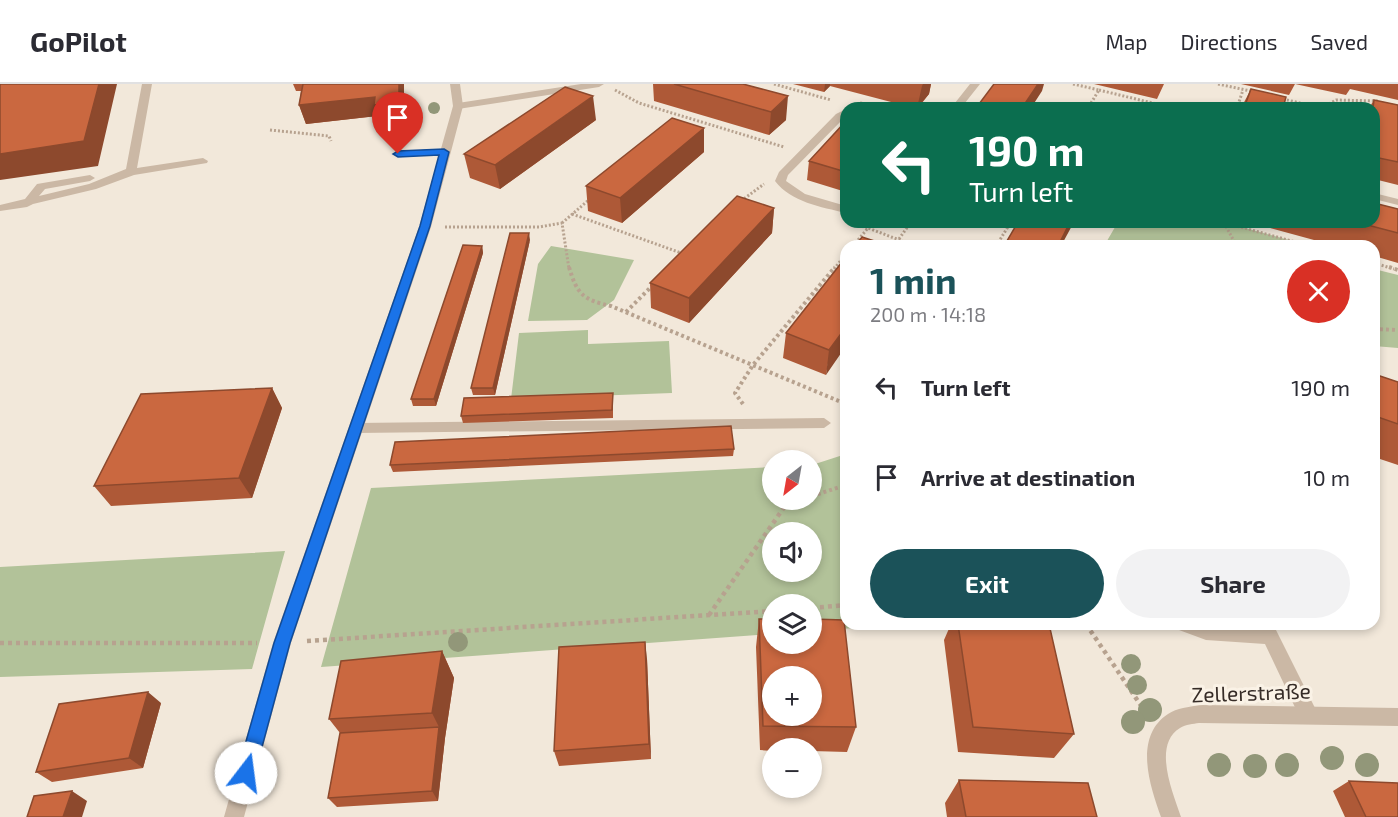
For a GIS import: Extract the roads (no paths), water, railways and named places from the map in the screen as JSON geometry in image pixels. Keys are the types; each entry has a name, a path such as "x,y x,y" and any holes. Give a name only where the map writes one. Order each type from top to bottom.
{"street":[{"path":"131,172 147,84"},
{"path":"234,817 282,643 425,226 458,106 455,84"},
{"path":"458,106 599,84"},
{"path":"961,102 975,84"},
{"path":"840,115 783,174 780,181 786,189 796,194 840,208"},
{"path":"398,154 444,152"},
{"path":"0,208 27,204 41,186 203,161"},
{"path":"1380,198 1398,202"},
{"path":"356,429 824,423"},
{"path":"1201,630 1206,632 1267,630 1308,714"},
{"name":"Zellerstraße","path":"1171,817 1155,756 1162,736 1175,720 1199,714 1398,717"}]}
